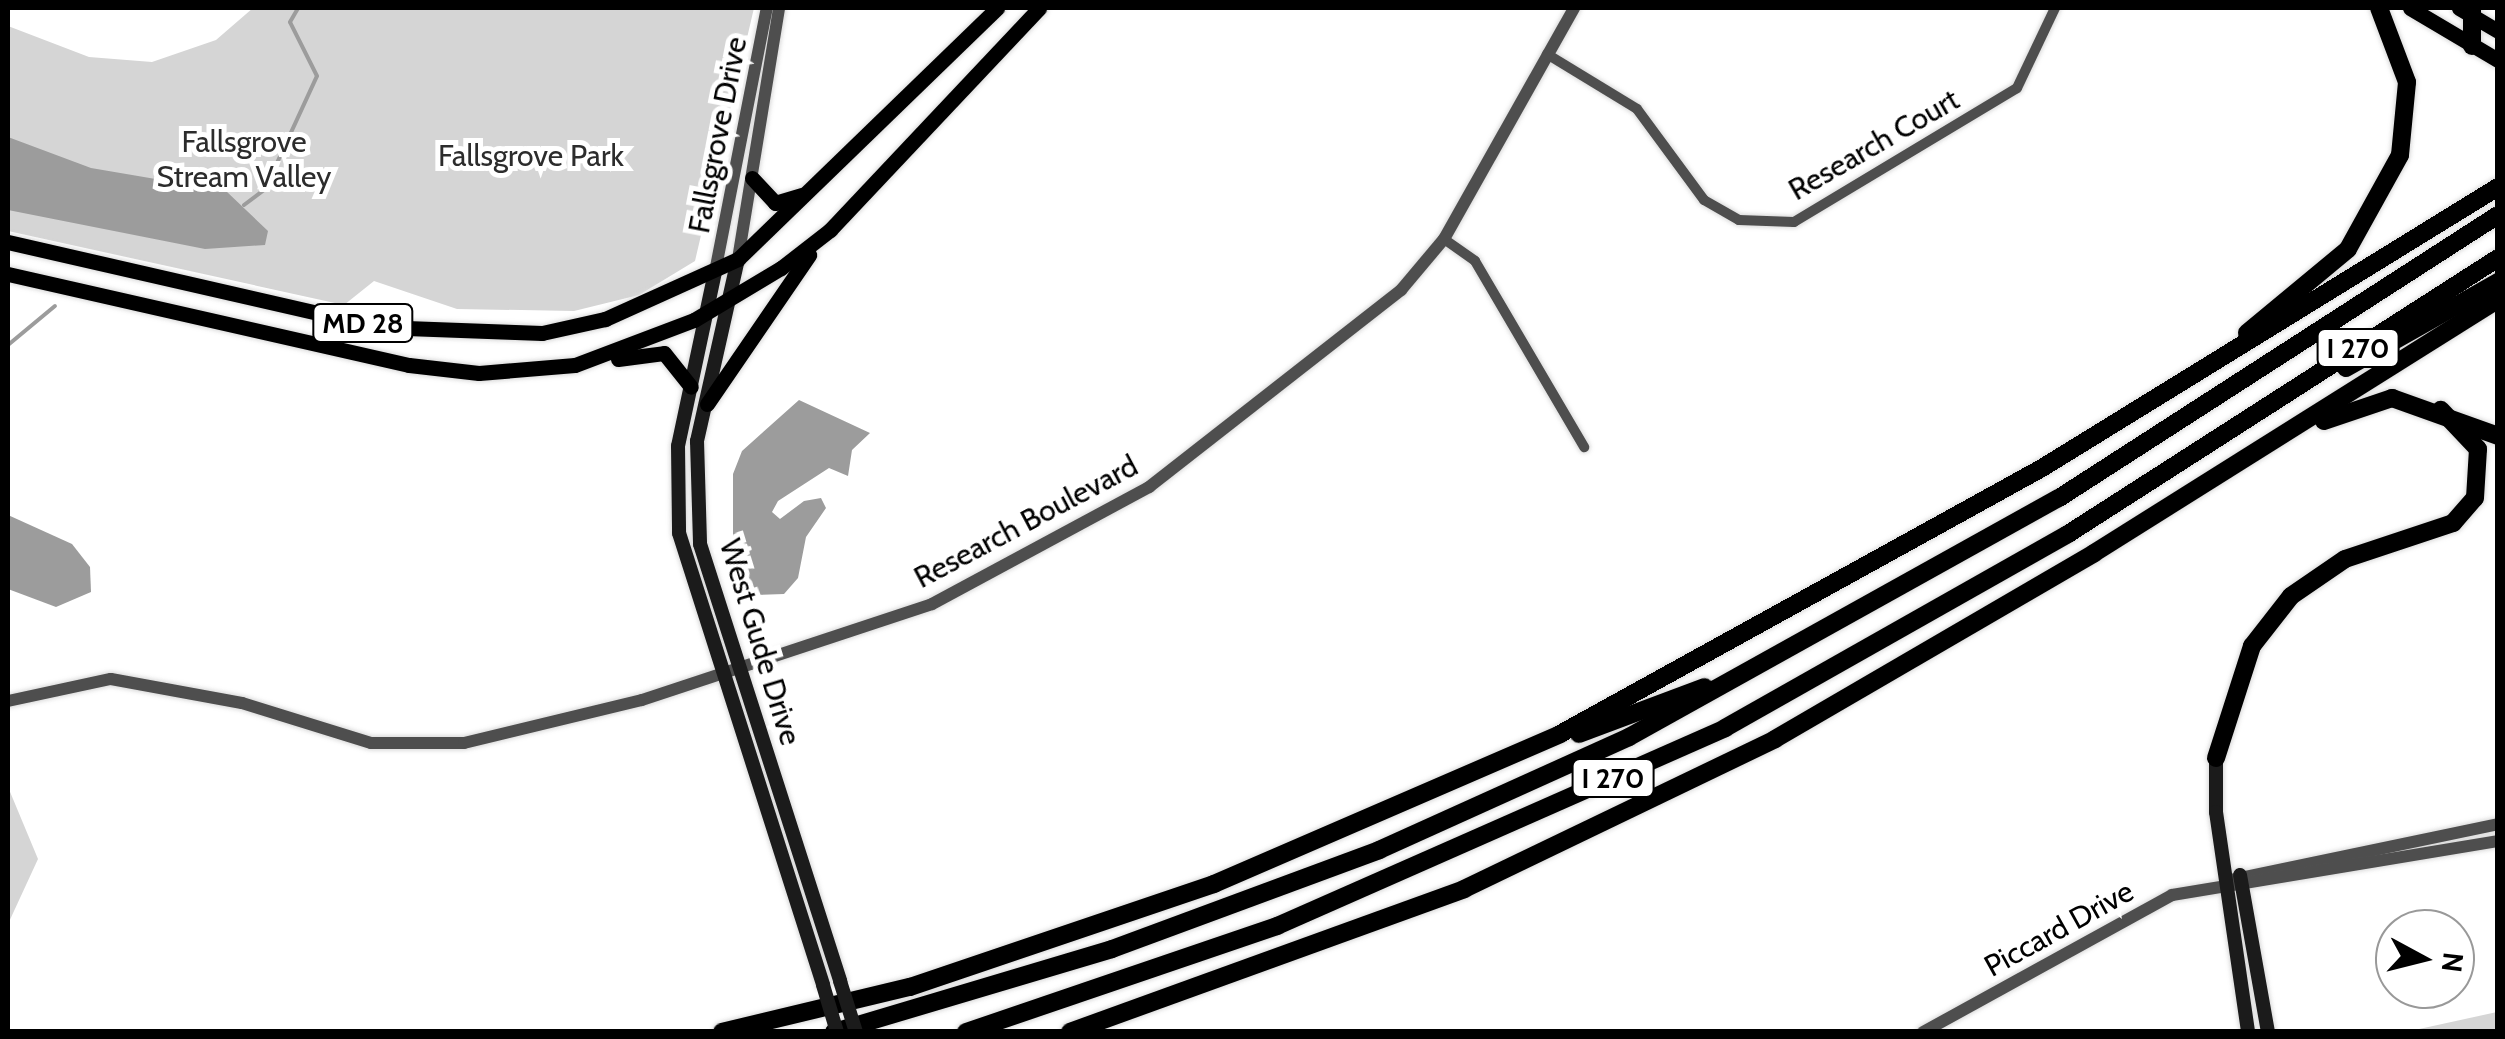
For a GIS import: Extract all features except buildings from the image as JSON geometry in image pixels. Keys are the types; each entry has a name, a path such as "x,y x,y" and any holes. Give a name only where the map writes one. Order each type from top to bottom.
{"highway":[{"path":"2179,386 2323,274 2377,208 2400,155 2408,82 2378,8"},
{"path":"2466,9 2472,46"},
{"name":"I 270","path":"722,1032 910,987 1075,934 1456,781 1736,643 2179,386 2498,187"},
{"name":"I 270","path":"835,1032 1112,949 1379,850 1780,658 2059,498 2498,216"},
{"name":"I 270","path":"966,1032 1277,926 1725,728 2068,534 2498,258"},
{"path":"2218,438 2498,282"},
{"name":"I 270","path":"1070,1032 1298,954 1616,819 1865,692 2498,300"},
{"path":"2094,553 2361,404 2392,398 2441,410 2498,436"},
{"path":"2216,758 2252,646 2291,596 2345,558 2453,522 2474,498 2478,449 2441,410"},
{"path":"1456,781 1780,658"}],"main road":[{"name":"MD 28","path":"8,242 379,327 461,335 542,333 605,319 738,260 843,165 997,8"},
{"name":"MD 28","path":"8,274 408,365 480,373 574,365 732,301 830,230 1039,8"},
{"path":"2410,8 2498,60"},
{"path":"2466,9 2498,31"},
{"path":"752,178 783,204 820,187"},
{"path":"707,404 756,321 830,230"},
{"name":"West Gude Drive","path":"738,260 707,404 696,514 736,668 856,1032"},
{"name":"West Gude Drive","path":"715,272 678,446 679,533 718,675 835,1032"},
{"path":"574,365 664,353 691,387"},
{"path":"2216,758 2225,884 2248,1032"},
{"path":"2242,882 2268,1032"}],"street":[{"name":"Fallsgrove Drive","path":"715,272 767,8"},
{"name":"Fallsgrove Drive","path":"738,260 779,8"},
{"name":"Research Boulevard","path":"8,701 112,679 242,703 370,743 464,742 718,675 932,604 1122,504 1402,290 1444,238 1574,8"},
{"name":"Research Court","path":"1547,54 1637,109 1704,200 1739,220 1794,222 2012,92 2055,8"},
{"path":"1444,238 1475,261 1584,447"},
{"name":"Piccard Drive","path":"2242,882 2498,824"},
{"name":"Piccard Drive","path":"1923,1032 2172,895 2498,841"}],"green space":[{"path":"253,8 754,8 695,261 639,295 574,311 457,309 374,281 344,305 8,231 8,26 89,57 152,62 216,40"},
{"path":"8,787 38,859 8,924"},
{"path":"2497,1012 2497,1031 2410,1031"}],"shaded area":[{"path":"8,137 91,168 226,191 268,231 265,245 205,249 8,210"},
{"path":"799,400 870,433 852,450 848,476 829,468 778,501 772,512 780,519 804,501 821,498 826,508 806,537 798,578 784,594 754,595 733,545 733,474 742,451"},
{"path":"8,515 72,544 90,567 91,592 56,607 8,589"}],"waterway":[{"path":"244,205 265,189 317,76 290,22 298,8"},
{"path":"8,345 55,306"}],"park label":[{"name":"Fallsgrove Park","path":"531,156"},
{"name":"Fallsgrove Stream Valley","path":"244,159"}]}
